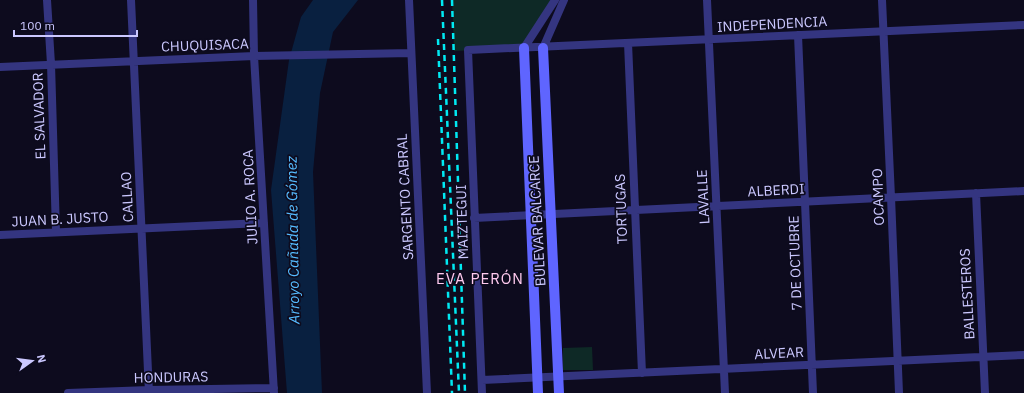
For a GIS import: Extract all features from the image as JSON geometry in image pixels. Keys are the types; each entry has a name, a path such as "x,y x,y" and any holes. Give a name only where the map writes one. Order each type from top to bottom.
{"main road":[{"name":"BULEVAR BALCARCE","path":"523,48 536,377 538,393"},
{"name":"BULEVAR BALCARCE","path":"543,48 559,393"}],"street":[{"name":"EL SALVADOR","path":"47,0 51,64 56,232"},
{"name":"CALLAO","path":"131,0 149,391"},
{"name":"JULIO A. ROCA","path":"253,0 254,56 274,391"},
{"name":"SARGENTO CABRAL","path":"409,0 427,393"},
{"path":"523,48 555,0"},
{"path":"543,48 564,0"},
{"name":"LAVALLE","path":"707,0 725,393"},
{"name":"OCAMPO","path":"882,0 899,393"},
{"name":"INDEPENDENCIA","path":"468,50 543,48 1024,25"},
{"name":"7 DE OCTUBRE","path":"798,35 813,393"},
{"name":"TORTUGAS","path":"628,44 642,373"},
{"name":"MAIZTEGUI","path":"468,50 482,393"},
{"name":"CHUQUISACA","path":"0,67 254,56 336,56 411,53"},
{"name":"ALBERDI","path":"474,218 1024,191"},
{"name":"BALLESTEROS","path":"976,193 985,393"},
{"name":"JUAN B. JUSTO","path":"0,235 264,223"},
{"name":"ALVEAR","path":"482,380 1024,356"},
{"name":"HONDURAS","path":"68,393 149,391 274,391"}],"green space":[{"path":"452,0 555,0 524,48 454,51"},
{"path":"592,347 593,370 563,370 563,348"}],"water":[{"name":"Arroyo Cañada de Gómez","path":"313,0 358,0 333,32 320,93 313,172 322,393 287,393 271,190 289,60 301,17"}],"railway":[{"path":"442,0 459,393"},
{"path":"452,0 465,393"},
{"path":"438,39 452,393"}],"district":[{"name":"EVA PERÓN","path":"480,279"}]}
